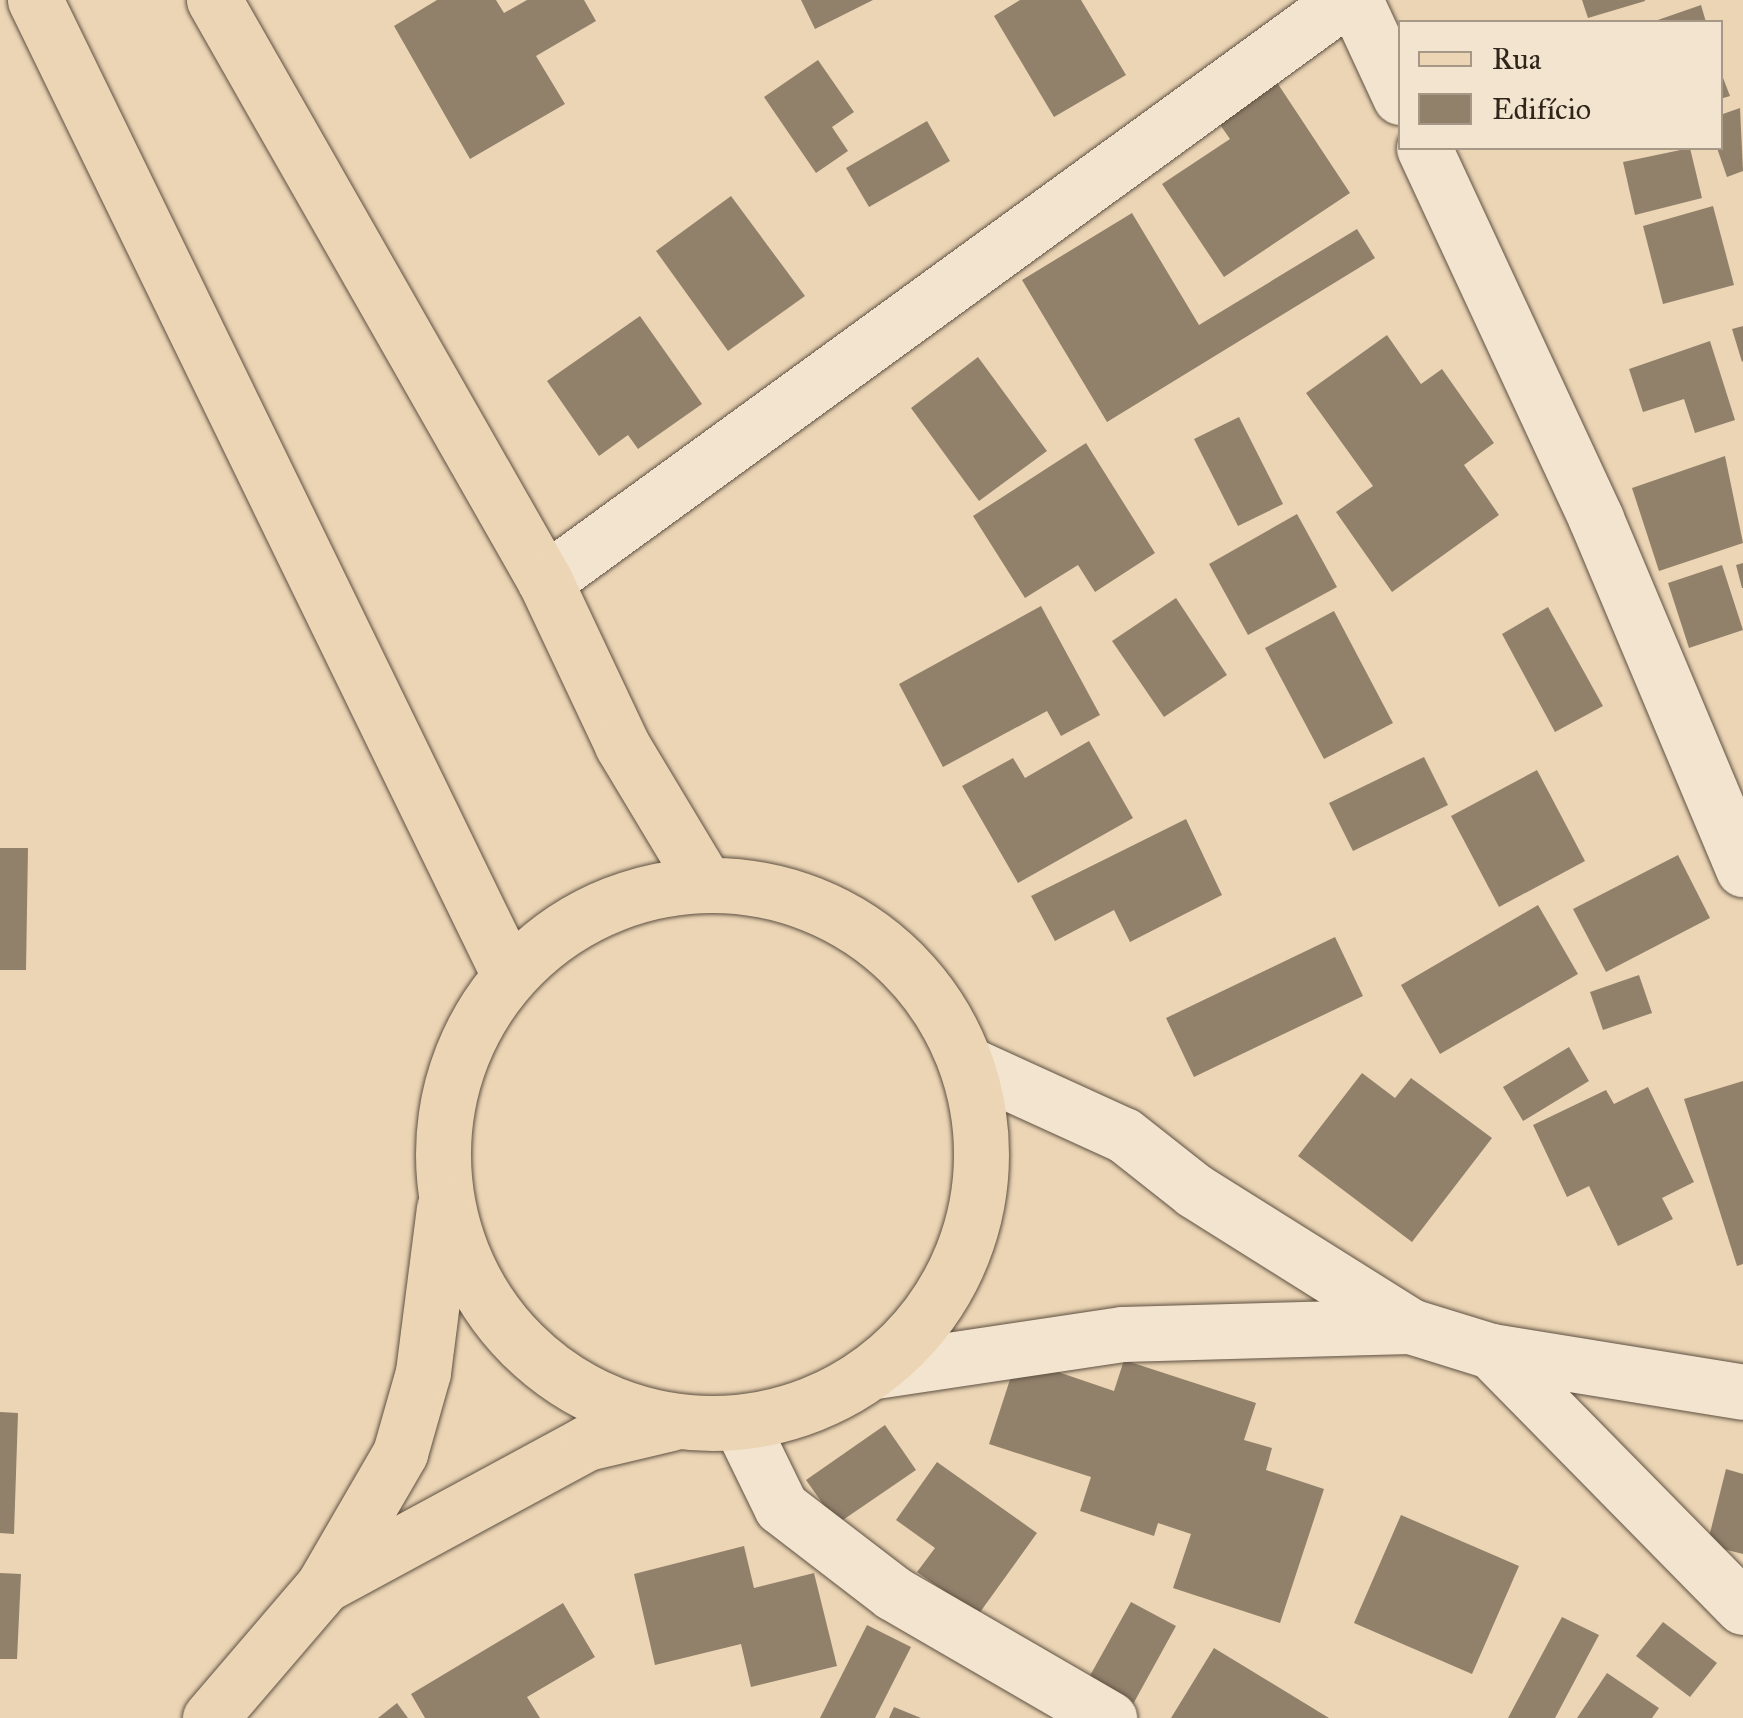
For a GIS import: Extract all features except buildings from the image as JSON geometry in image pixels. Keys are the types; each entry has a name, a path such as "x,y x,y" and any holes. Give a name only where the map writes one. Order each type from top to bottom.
{"main road":[{"path":"35,0 509,975"},
{"path":"214,0 545,581 622,745 705,883"},
{"path":"210,1718 323,1586 400,1453 423,1372 445,1206 443,1124 464,1045 509,975 565,927 632,895 705,883 790,894 867,930 928,989 968,1064 984,1148 972,1232 934,1309 875,1371 811,1407 741,1425 672,1423 587,1443 323,1586"},
{"path":"445,1206 487,1308 567,1385 672,1423"}],"street":[{"path":"545,581 1344,0"},
{"path":"1355,0 1398,93"},
{"path":"1425,150 1596,519 1743,869"},
{"path":"968,1064 1124,1135 1195,1191 1410,1326 1491,1351 1743,1392"},
{"path":"875,1371 1122,1334 1410,1326"},
{"path":"1491,1351 1743,1606"},
{"path":"741,1425 781,1508 893,1593 1110,1718"}]}
